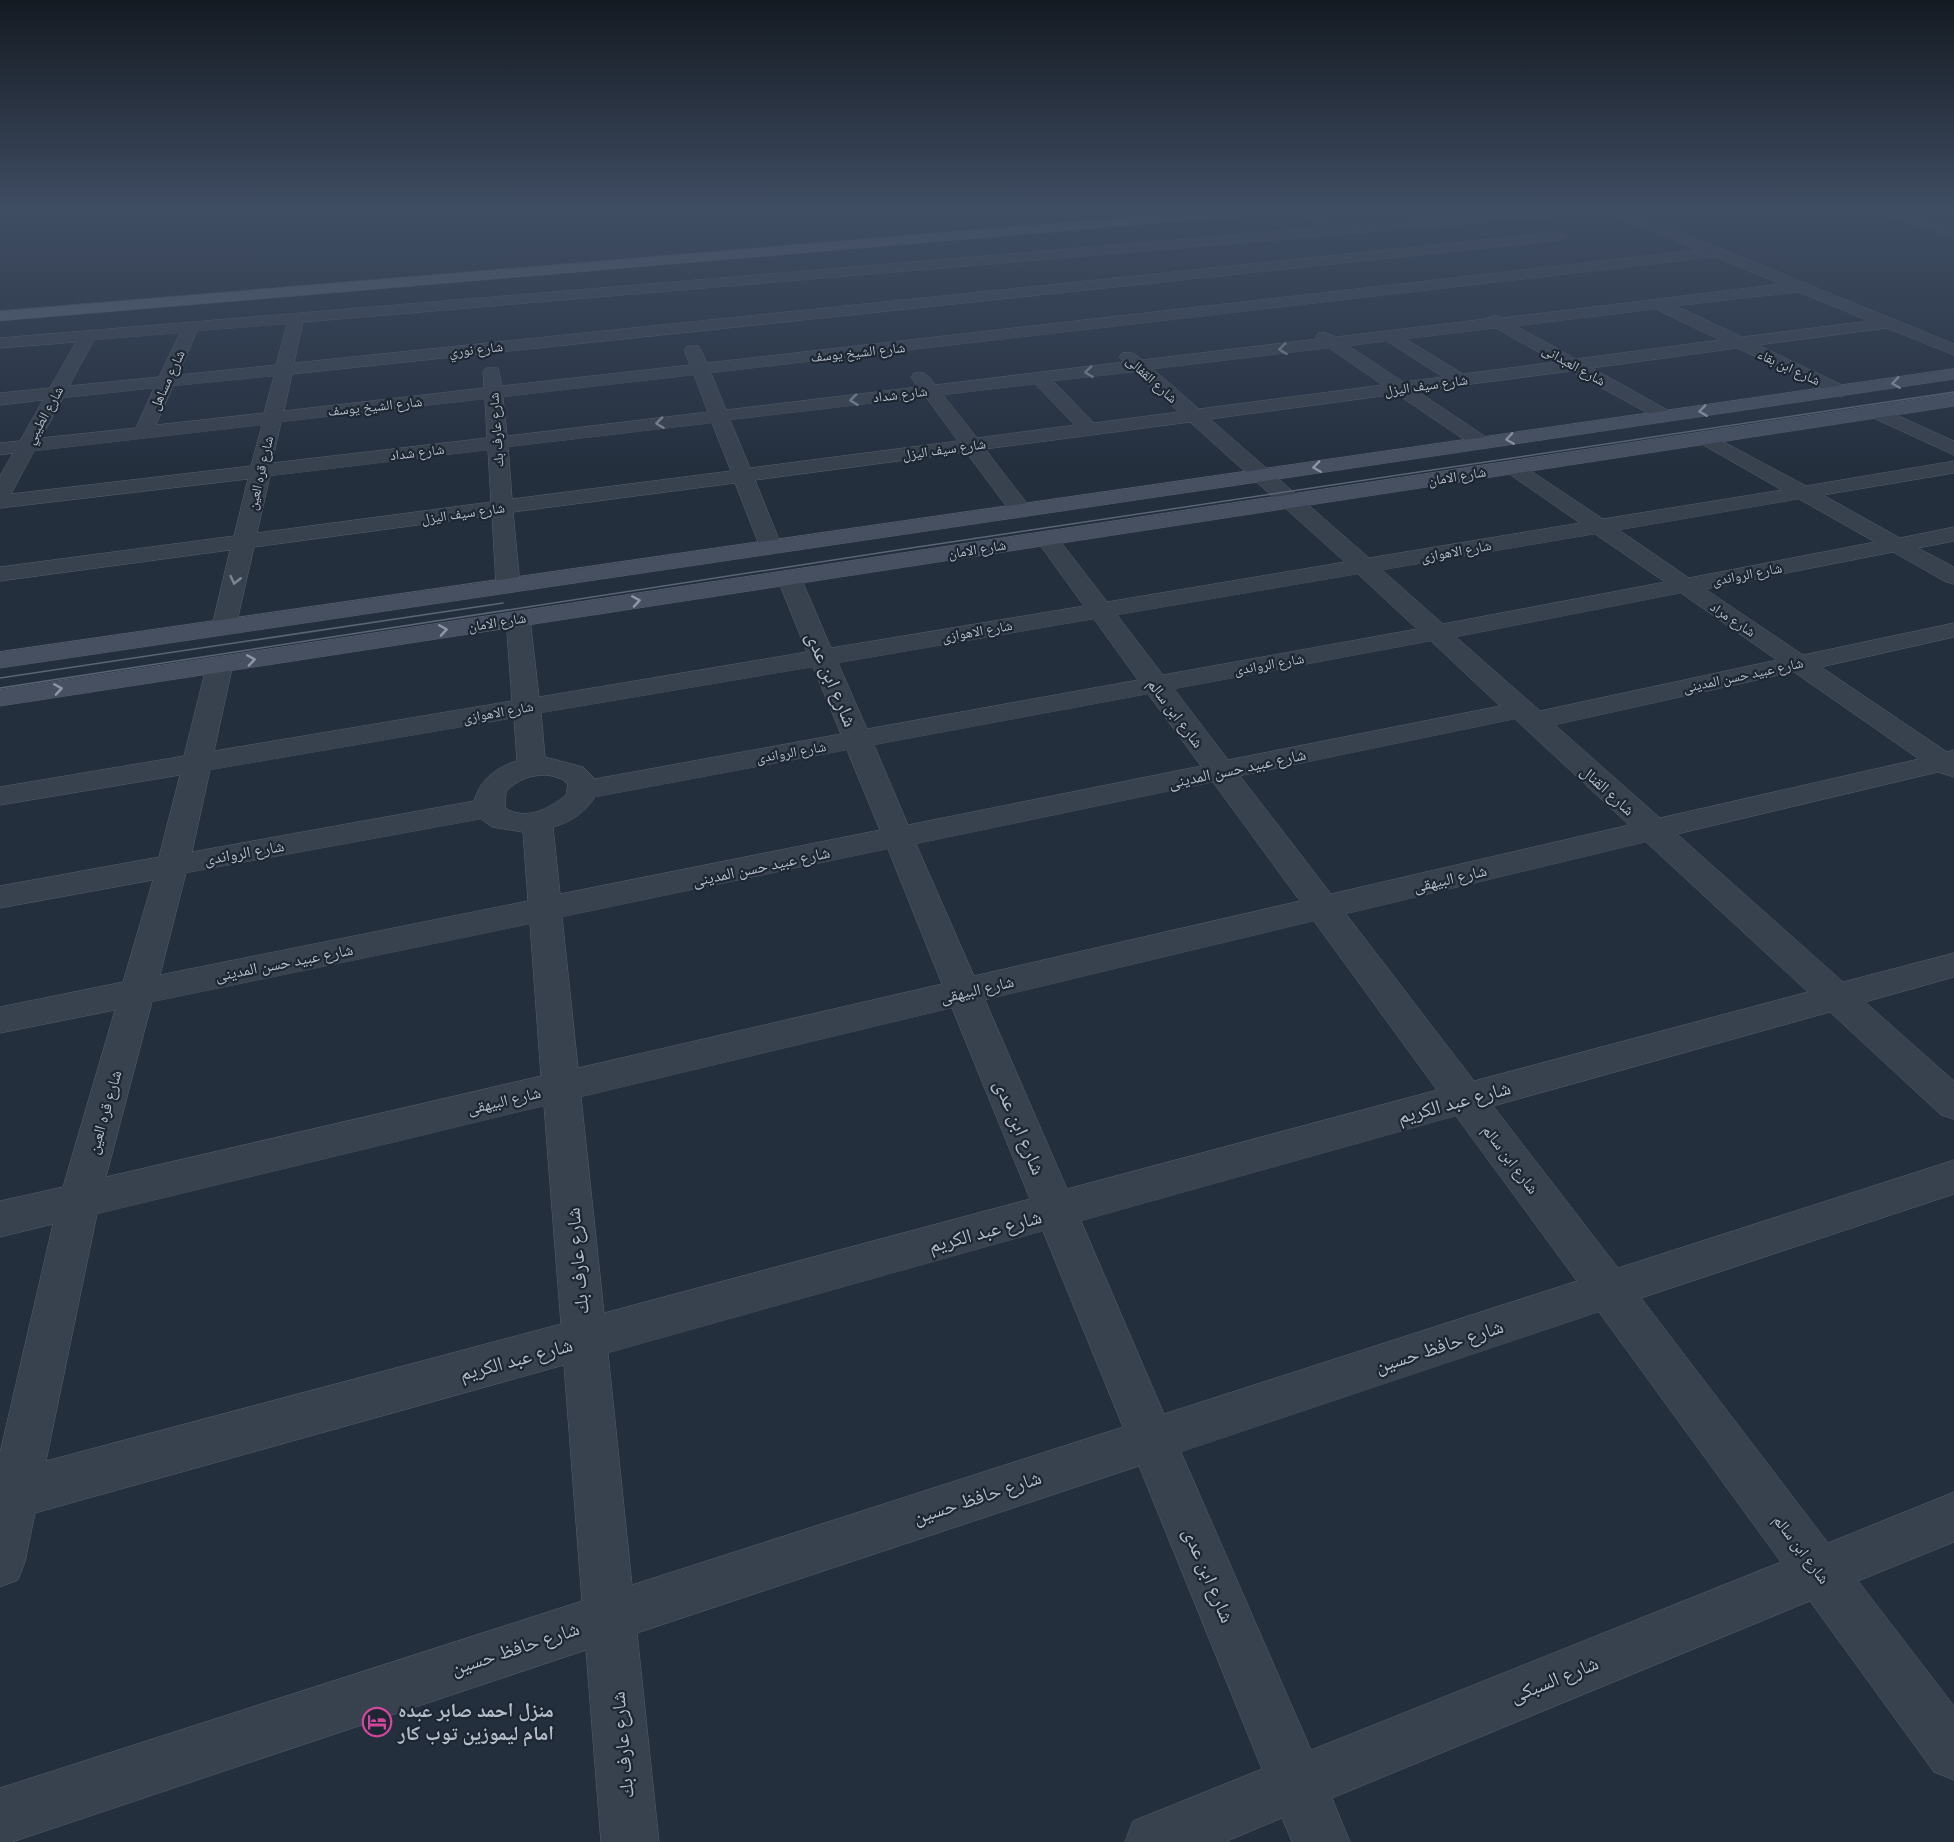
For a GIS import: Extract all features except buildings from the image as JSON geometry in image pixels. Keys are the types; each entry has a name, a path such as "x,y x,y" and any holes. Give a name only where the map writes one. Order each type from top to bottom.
{"main road":[{"path":"0,308 165,294"},
{"path":"0,316 260,294"}],"street":[{"name":"شارع عارف بك","path":"485,294 508,585"},
{"path":"2,345 296,319 389,323 486,303 590,294"},
{"name":"شارع ابن عدى","path":"663,294 684,328 743,476 823,657 1321,1842"},
{"name":"شارع ابن سالم","path":"858,294 1100,611 1954,1752"},
{"name":"شارع نوري","path":"0,399 772,318 878,321 1026,294"},
{"name":"شارع القفالى","path":"1059,294 1192,416 1262,475"},
{"path":"1259,294 1293,317"},
{"name":"شارع الشيخ يوسف","path":"0,449 1357,294"},
{"path":"1447,294 1451,296"},
{"name":"شارع ابن بقاء","path":"1635,294 1840,391"},
{"name":"شارع شداد","path":"0,502 1741,294"},
{"path":"1816,294 1954,350"},
{"path":"567,296 584,383"},
{"name":"شارع العبدانى","path":"1470,307 1665,416"},
{"path":"772,318 796,359"},
{"name":"شارع قره العين","path":"224,626 296,319"},
{"path":"381,457 389,323"},
{"name":"شارع سيف اليزل","path":"0,574 1889,323"},
{"name":"شارع مساهل","path":"143,433 191,327"},
{"path":"1312,330 1482,443"},
{"name":"شارع الطيبي","path":"0,495 88,336"},
{"path":"1390,336 1460,380"},
{"name":"شارع الامان","path":"0,698 518,619 780,562 1033,524 1262,475 1954,374"},
{"path":"1040,378 1090,430"},
{"name":"شارع الامان","path":"0,660 508,585 780,562 1033,524 1291,501 1954,400"},
{"path":"1876,412 1954,449"},
{"path":"1705,438 1954,577"},
{"name":"شارع مراد","path":"1512,467 1798,663 1950,763"},
{"name":"شارع الاهوازى","path":"0,796 1954,467"},
{"name":"شارع القنال","path":"1262,475 1954,1104"},
{"name":"شارع الرواندى","path":"584,790 1436,633 1954,534"},
{"path":"518,619 532,767"},
{"name":"شارع عبيد حسن المدينى","path":"0,1020 1220,772 1527,716 1954,630"},
{"name":"شارع قره العين","path":"0,1562 79,1201 173,865 220,664"},
{"name":"شارع البيهقى","path":"0,1219 1653,830 1950,763"},
{"path":"552,766 570,770 581,778 584,790 579,800 569,810 537,823 515,823 498,818 488,808 487,798 492,788 516,771 532,767 552,766"},
{"name":"شارع الرواندى","path":"0,897 488,808"},
{"name":"شارع عارف بك","path":"537,823 630,1842"},
{"name":"شارع عبد الكريم","path":"15,1494 1954,965"},
{"name":"شارع حافظ حسين","path":"0,1817 1954,1177"},
{"name":"شارع السبكى","path":"1154,1842 1954,1517"}],"tram line":[{"path":"0,688 911,548 1954,392"},
{"path":"0,678 503,603"}],"place":[{"name":"منزل احمد صابر عبده امام ليموزين توب كار","path":"377,1722"}]}
